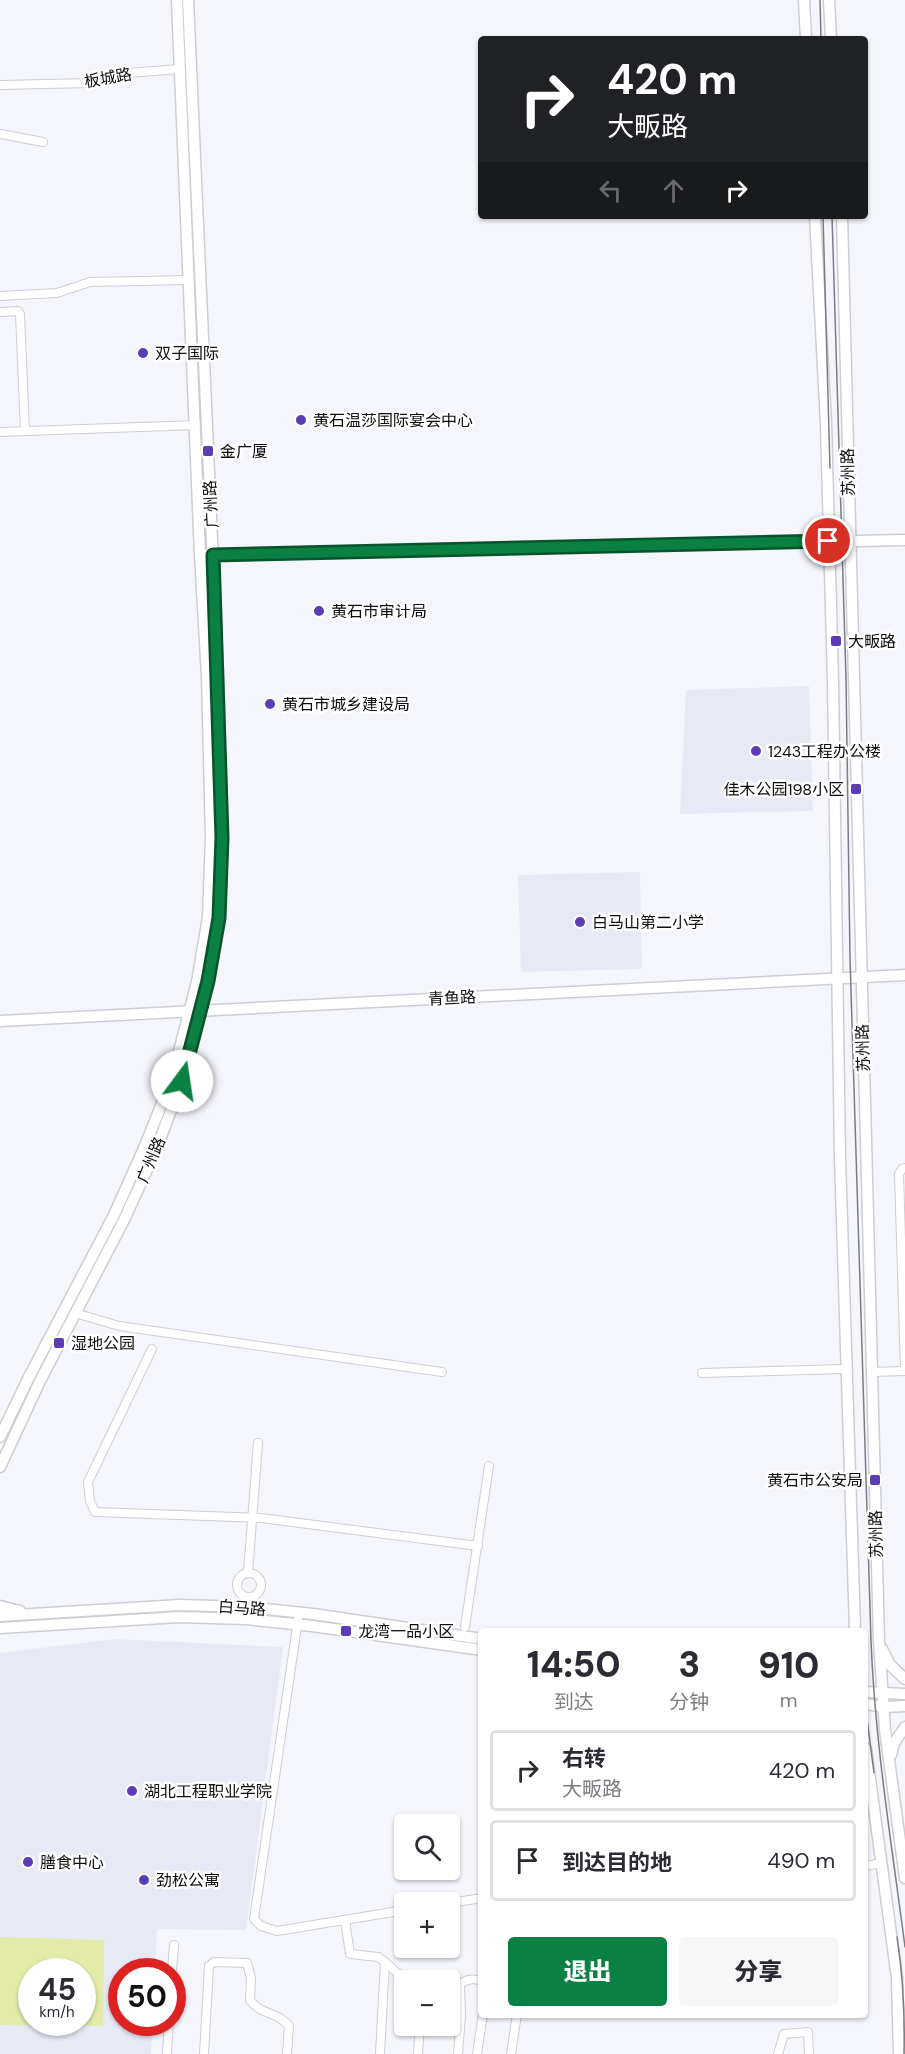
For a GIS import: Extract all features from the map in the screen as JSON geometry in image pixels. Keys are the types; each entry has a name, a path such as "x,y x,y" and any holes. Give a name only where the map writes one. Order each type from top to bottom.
{"main road":[{"name":"广州路","path":"0,1437 114,1215 145,1146 172,1077 197,982 208,916 211,838 207,676 177,0"},
{"name":"广州路","path":"0,1467 40,1381 124,1220 156,1150 182,1081 200,1011 219,918 222,838 213,555 188,0"},
{"path":"804,0 806,36"},
{"path":"830,0 831,36"},
{"name":"苏州路","path":"815,219 826,424 833,681 845,1369 855,1628"},
{"name":"苏州路","path":"842,219 879,1641 890,1764 905,1878"},
{"path":"200,555 905,540"},
{"name":"青鱼路","path":"0,1021 905,975"},
{"name":"白马路","path":"0,1616 29,1612 180,1605 247,1607 478,1638"},
{"path":"0,1606 29,1612"},
{"name":"白马路","path":"0,1628 179,1617 246,1619 478,1649"},
{"path":"879,1641 890,1665 905,1679"},
{"path":"868,1692 883,1695 905,1694"},
{"path":"868,1704 884,1707 905,1706"},
{"path":"890,1764 894,1743 905,1727"},
{"path":"868,1770 897,1978 899,2054"}],"street":[{"name":"板城路","path":"0,85 92,83 104,75 179,69"},
{"path":"0,134 43,142"},
{"path":"0,296 57,293 90,282 189,280"},
{"path":"0,312 18,311 20,314 25,431"},
{"path":"0,432 196,425"},
{"path":"872,1372 905,1371 899,1174 905,1168"},
{"path":"75,1312 119,1326 442,1372"},
{"path":"152,1349 88,1482 90,1501 95,1512 252,1518 478,1546"},
{"path":"702,1373 845,1369"},
{"path":"248,1573 258,1443"},
{"path":"465,1627 489,1466"},
{"path":"248,1573 256,1575 261,1581 260,1597 237,1595 238,1579 248,1573"},
{"path":"299,1613 254,1918 261,1926 277,1931 394,1912"},
{"path":"868,1866 880,1863"},
{"path":"460,1901 478,1899"},
{"path":"345,1920 350,1954 378,1957 394,1970"},
{"path":"173,1958 174,1945"},
{"path":"204,2054 209,1966 214,1962 247,1963 250,2000 260,2010 282,2018 289,2026 287,2054"},
{"path":"380,2054 385,1962"},
{"path":"458,2054 461,2016 460,1984 465,1980 478,1979"},
{"path":"477,2054 482,2018"},
{"path":"512,2054 516,2018"},
{"path":"777,2054 784,2034 808,2032 810,2054"},
{"path":"167,2054 168,2036"},
{"path":"418,2054 419,2036"}],"shaded area":[{"path":"809,686 813,811 680,814 686,690"},
{"name":"白马山第二小学","path":"640,872 642,969 521,972 518,875"},
{"name":"湖北工程职业学院","path":"114,1639 283,1647 246,1930 157,1929 156,1958 108,1958 108,2036 152,2036 151,2054 0,2054 0,1653"}],"green space":[{"path":"0,1937 104,1940 103,2026 96,2026 96,1958 18,1958 18,2025 0,2025"}],"tram line":[{"path":"820,0 821,36"},
{"path":"823,219 830,468"},
{"path":"832,219 846,678 850,958 871,1641 880,1756 905,1947"},
{"path":"868,1726 874,1773"},
{"path":"897,1937 903,1996 904,2054"}],"place":[{"name":"双子国际","path":"143,353"},
{"name":"黄石温莎国际宴会中心","path":"301,420"},
{"name":"金广厦","path":"208,451"},
{"name":"黄石市审计局","path":"319,611"},
{"name":"大畈路","path":"836,641"},
{"name":"黄石市城乡建设局","path":"270,704"},
{"name":"1243工程办公楼","path":"756,751"},
{"name":"佳木公园198小区","path":"856,789"},
{"name":"白马山第二小学","path":"580,922"},
{"name":"湿地公园","path":"59,1343"},
{"name":"黄石市公安局","path":"875,1480"},
{"name":"龙湾一品小区","path":"346,1631"},
{"name":"湖北工程职业学院","path":"132,1791"},
{"name":"膳食中心","path":"28,1862"},
{"name":"劲松公寓","path":"144,1880"}],"route":[{"path":"182,1081 208,981 219,918 222,838 213,555 828,541"}]}
